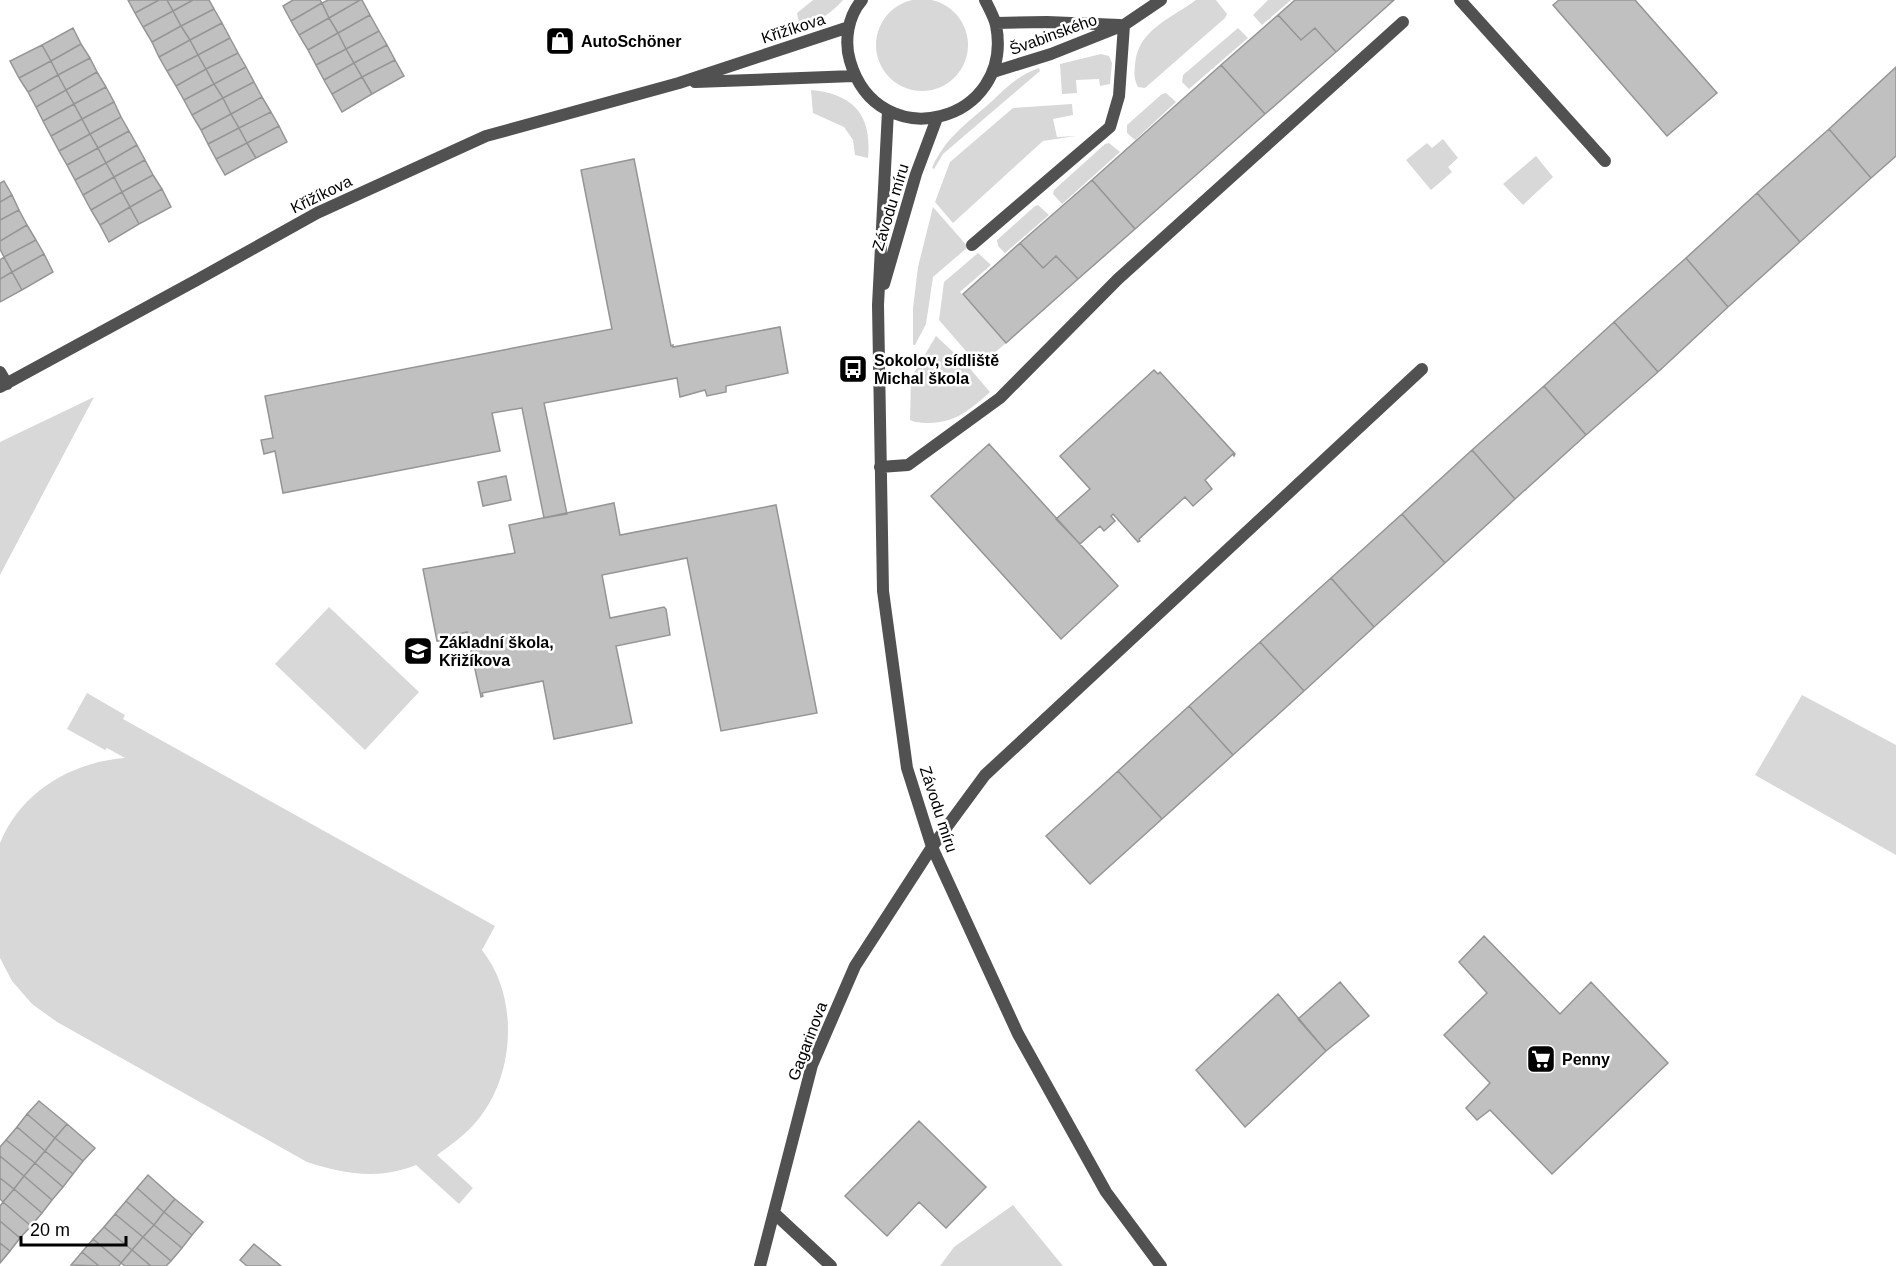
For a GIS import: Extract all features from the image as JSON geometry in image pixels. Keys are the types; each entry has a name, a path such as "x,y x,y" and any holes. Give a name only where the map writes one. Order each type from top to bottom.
{"street":[{"path":"862,0 849,27 847,52 854,76 868,96 888,111 912,119 937,118 960,109 980,93 993,72 998,48 996,23 985,0"},
{"name":"Švabinského","path":"993,72 1051,54 1124,25 1161,0"},
{"path":"1460,0 1605,161"},
{"path":"880,467 908,465 1000,398 1118,279 1403,22"},
{"name":"Švabinského","path":"996,23 1124,25"},
{"path":"972,245 1110,127 1119,96 1124,25"},
{"name":"Křižíkova","path":"3,385 317,213 486,136 679,83 849,27"},
{"name":"Křižíkova","path":"679,83 854,76"},
{"name":"Závodu míru","path":"888,111 878,305 883,591 907,768 932,848 1018,1034 1106,1192 1161,1266"},
{"name":"Závodu míru","path":"878,305 916,174 937,118"},
{"name":"Gagarinova","path":"760,1266 812,1065 855,966 932,848 985,775 1422,369"},
{"path":"0,372 3,385"},
{"path":"774,1213 831,1266"}],"shaded area":[{"path":"922,-1 940,2 955,12 965,27 968,45 965,63 955,78 940,88 922,91 904,88 889,78 879,63 876,45 879,27 889,12 904,2"},
{"path":"813,0 843,0 823,17 800,29 797,13"},
{"path":"1196,0 1216,0 1227,14 1225,18 1145,88 1138,87 1135,68 1137,53 1142,43 1157,26"},
{"path":"1268,0 1291,0 1262,25 1253,15"},
{"path":"1238,28 1248,38 1189,89 1182,82 1183,75"},
{"path":"1101,54 1109,56 1112,63 1110,84 1100,86 1099,79 1076,80 1077,93 1062,94 1060,64"},
{"path":"1039,68 1040,71 943,154 934,169 932,168 943,148 965,125 1012,83"},
{"path":"811,90 839,96 857,109 867,130 868,158 855,155 853,140 844,127 813,113"},
{"path":"1166,93 1176,102 1135,140 1127,133 1127,125"},
{"path":"1072,104 1073,115 1053,119 1057,137 1076,136 1043,141 953,223 935,202 950,162 1013,108"},
{"path":"1443,139 1458,158 1448,167 1452,172 1431,190 1406,160 1427,143 1432,148"},
{"path":"1109,143 1120,152 1062,204 1053,194 1054,190 1105,144"},
{"path":"1536,156 1553,177 1523,205 1503,184"},
{"path":"1038,205 1049,215 1005,253 998,246 997,240"},
{"path":"933,207 968,247 933,277 926,324 913,345 913,308 918,267"},
{"path":"978,253 991,265 960,292 1006,343 980,365 939,320 944,282"},
{"path":"936,336 966,364 990,392 955,418 938,422 915,422 910,420 911,378"},
{"path":"94,397 0,575 0,442"},
{"path":"329,607 419,692 365,750 275,664"},
{"path":"87,693 125,715 123,719 495,926 482,950 494,969 503,991 508,1037 505,1060 499,1083 489,1104 463,1136 437,1155 473,1188 459,1204 416,1165 389,1173 362,1174 334,1170 307,1162 57,1022 32,1004 12,981 0,958 0,843 9,825 35,795 67,773 105,761 125,758 67,729"},
{"path":"1802,695 1896,745 1896,855 1755,775"},
{"path":"1013,1205 1063,1266 940,1266 954,1247"}],"building":[{"path":"128,0 159,0 135,13"},
{"path":"159,0 167,0 173,11 143,27 135,13"},
{"path":"167,0 193,0 173,11"},
{"path":"193,0 209,0 214,9 181,26 173,11"},
{"path":"293,0 320,0 322,3 291,21 283,6"},
{"path":"328,0 360,0 329,18 322,3"},
{"path":"360,0 370,15 338,33 329,18"},
{"path":"1295,0 1394,0 1336,52 1315,28 1301,40 1278,15"},
{"path":"1559,0 1635,0 1717,93 1667,136 1553,5"},
{"path":"322,3 329,18 299,35 291,21"},
{"path":"214,9 222,23 190,40 181,26"},
{"path":"173,11 181,26 152,42 143,27"},
{"path":"370,15 379,31 346,49 338,33"},
{"path":"1278,15 1301,40 1315,28 1336,52 1265,114 1221,65"},
{"path":"329,18 338,33 308,50 299,35"},
{"path":"222,23 230,38 198,55 190,40"},
{"path":"181,26 190,40 159,57 152,42"},
{"path":"73,28 81,44 51,61 42,45"},
{"path":"379,31 387,45 354,63 346,49"},
{"path":"338,33 346,49 316,65 308,50"},
{"path":"230,38 238,53 206,69 198,55"},
{"path":"190,40 198,55 167,71 159,57"},
{"path":"81,44 90,58 58,75 51,61"},
{"path":"42,45 51,61 19,78 10,61"},
{"path":"387,45 395,60 362,77 354,63"},
{"path":"346,49 354,63 324,80 316,65"},
{"path":"238,53 246,67 214,84 206,69"},
{"path":"198,55 206,69 176,86 167,71"},
{"path":"90,58 97,72 66,90 58,75"},
{"path":"395,60 404,76 372,94 362,77"},
{"path":"51,61 58,75 28,92 19,78"},
{"path":"354,63 362,77 332,94 324,80"},
{"path":"1221,65 1265,114 1135,229 1092,180"},
{"path":"246,67 254,82 223,98 214,84"},
{"path":"1896,67 1896,156 1871,178 1829,129"},
{"path":"206,69 214,84 184,100 176,86"},
{"path":"97,72 106,87 74,104 66,90"},
{"path":"58,75 66,90 36,107 28,92"},
{"path":"362,77 372,94 342,112 332,94"},
{"path":"254,82 262,97 231,114 223,98"},
{"path":"214,84 223,98 192,115 184,100"},
{"path":"106,87 114,102 82,119 74,104"},
{"path":"66,90 74,104 43,121 36,107"},
{"path":"262,97 271,112 239,128 231,114"},
{"path":"223,98 231,114 201,130 192,115"},
{"path":"114,102 121,117 90,134 82,119"},
{"path":"74,104 82,119 51,136 43,121"},
{"path":"271,112 279,126 247,143 239,128"},
{"path":"231,114 239,128 208,144 201,130"},
{"path":"121,117 129,131 98,148 90,134"},
{"path":"82,119 90,134 59,151 51,136"},
{"path":"279,126 287,142 256,158 247,143"},
{"path":"239,128 247,143 216,159 208,144"},
{"path":"1829,129 1871,178 1800,242 1757,193"},
{"path":"129,131 137,145 106,163 98,148"},
{"path":"90,134 98,148 67,165 59,151"},
{"path":"247,143 256,158 225,175 216,159"},
{"path":"137,145 145,160 114,177 106,163"},
{"path":"98,148 106,163 75,180 67,165"},
{"path":"634,159 671,346 780,327 788,373 726,386 726,392 707,396 705,390 680,397 677,378 544,403 567,514 544,518 522,408 492,413 500,451 283,493 275,451 264,454 261,440 273,438 265,396 612,329 581,170"},
{"path":"145,160 153,175 122,192 114,177"},
{"path":"106,163 114,177 83,195 75,180"},
{"path":"153,175 162,189 130,207 122,192"},
{"path":"114,177 122,192 91,210 83,195"},
{"path":"1092,180 1135,229 1078,279 1056,256 1043,268 1020,243"},
{"path":"4,181 12,195 0,202 0,183"},
{"path":"162,189 171,207 139,224 130,207"},
{"path":"122,192 130,207 100,225 91,210"},
{"path":"1757,193 1800,242 1728,307 1686,258"},
{"path":"12,195 19,210 0,220 0,202"},
{"path":"130,207 139,224 109,242 100,225"},
{"path":"19,210 27,225 0,241 0,220"},
{"path":"27,225 36,240 4,257 0,249 0,241"},
{"path":"36,240 44,254 12,272 4,257"},
{"path":"1020,243 1043,268 1056,256 1078,279 1006,343 963,294"},
{"path":"44,254 53,272 22,290 12,272"},
{"path":"4,257 12,272 0,279 0,260"},
{"path":"1686,258 1728,307 1658,372 1614,322"},
{"path":"12,272 22,290 0,302 0,279"},
{"path":"1614,322 1658,372 1586,435 1544,386"},
{"path":"1154,370 1158,374 1160,372 1235,454 1205,480 1212,489 1193,506 1185,497 1139,539 1140,541 1138,542 1113,514 1111,516 1115,521 1104,531 1100,526 1080,544 1056,519 1090,489 1060,456"},
{"path":"1544,386 1586,435 1515,499 1472,450"},
{"path":"989,444 1118,586 1061,639 931,496"},
{"path":"1472,450 1515,499 1445,563 1402,514"},
{"path":"506,476 511,500 483,506 478,482"},
{"path":"614,503 620,535 776,505 817,713 721,731 687,558 602,575 610,618 664,607 666,609 670,635 616,646 632,723 554,739 543,681 482,693 481,697 467,632 437,641 423,569 515,553 509,525"},
{"path":"1402,514 1445,563 1374,627 1331,578"},
{"path":"1331,578 1374,627 1304,691 1260,642"},
{"path":"1260,642 1304,691 1233,755 1189,706"},
{"path":"1189,706 1233,755 1162,819 1118,771"},
{"path":"1118,771 1162,819 1090,884 1046,836"},
{"path":"1484,936 1560,1014 1591,982 1668,1063 1552,1174 1490,1110 1477,1120 1466,1108 1490,1083 1444,1035 1487,993 1459,962"},
{"path":"1340,982 1369,1016 1326,1051 1298,1019"},
{"path":"1278,994 1326,1051 1245,1127 1196,1070"},
{"path":"39,1101 67,1124 55,1138 27,1114"},
{"path":"27,1114 55,1138 45,1151 17,1127"},
{"path":"919,1121 986,1187 946,1228 919,1202 887,1236 845,1196"},
{"path":"67,1124 95,1148 83,1161 55,1138"},
{"path":"17,1127 45,1151 35,1163 6,1140"},
{"path":"55,1138 83,1161 73,1174 45,1151"},
{"path":"6,1140 35,1163 24,1176 0,1156 0,1147"},
{"path":"45,1151 73,1174 63,1187 35,1163"},
{"path":"0,1156 24,1176 14,1189 0,1178"},
{"path":"35,1163 63,1187 52,1200 24,1176"},
{"path":"148,1175 175,1199 164,1212 137,1188"},
{"path":"24,1176 52,1200 42,1213 14,1189"},
{"path":"0,1178 14,1189 3,1202 0,1199"},
{"path":"137,1188 164,1212 154,1225 126,1201"},
{"path":"14,1189 42,1213 31,1226 3,1202"},
{"path":"175,1199 203,1222 192,1235 164,1212"},
{"path":"126,1201 154,1225 143,1237 115,1214"},
{"path":"3,1202 31,1226 20,1238 0,1221 0,1206"},
{"path":"164,1212 192,1235 182,1248 154,1225"},
{"path":"115,1214 143,1237 132,1250 104,1227"},
{"path":"0,1221 20,1238 10,1251 0,1243"},
{"path":"154,1225 182,1248 171,1261 143,1237"},
{"path":"104,1227 132,1250 121,1263 93,1239"},
{"path":"143,1237 171,1261 166,1266 151,1266 132,1250"},
{"path":"93,1239 121,1263 119,1266 99,1266 82,1252"},
{"path":"0,1243 10,1251 0,1263"},
{"path":"254,1244 281,1266 247,1266 240,1260"},
{"path":"132,1250 151,1266 125,1266 121,1263"},
{"path":"82,1252 99,1266 71,1265"}],"place":[{"name":"AutoSchöner","path":"560,41"},
{"name":"Sokolov, sídliště Michal škola","path":"853,369"},
{"name":"Základní škola, Křižíkova","path":"418,651"},
{"name":"Penny","path":"1541,1059"}]}
